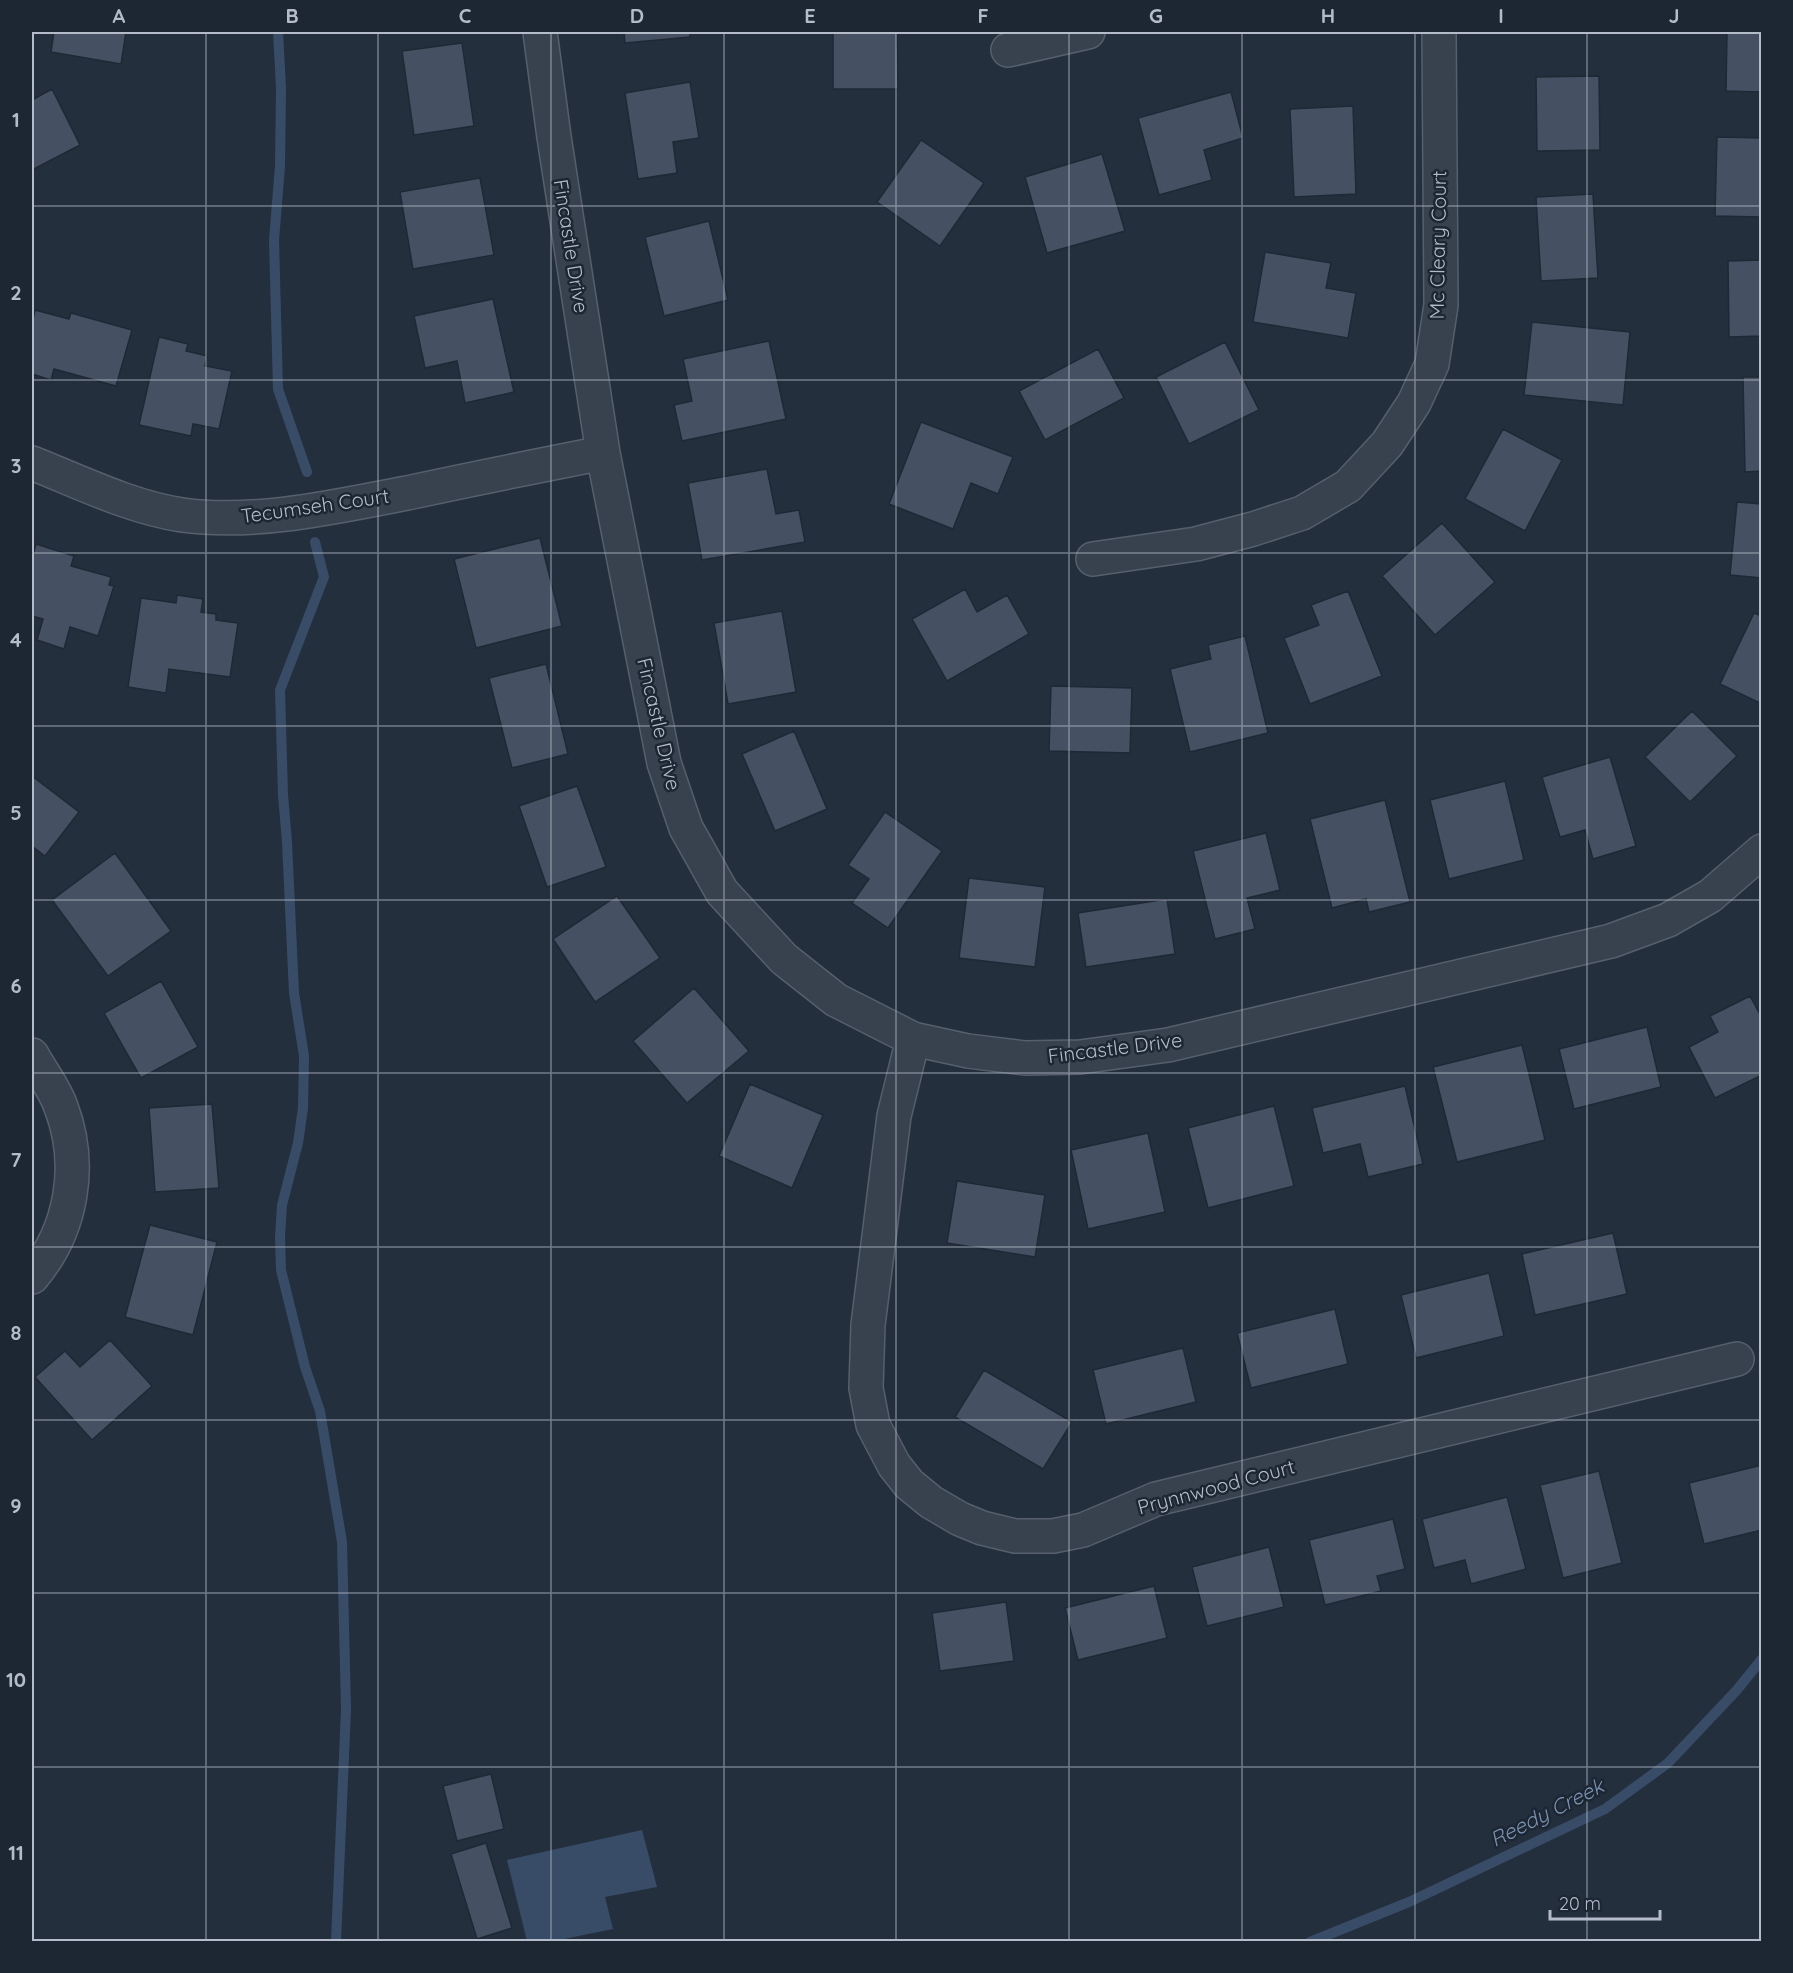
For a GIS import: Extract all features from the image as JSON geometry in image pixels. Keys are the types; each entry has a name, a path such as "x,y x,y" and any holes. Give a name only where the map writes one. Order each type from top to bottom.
{"street":[{"name":"Fincastle Drive","path":"540,32 603,453 664,763 686,828 722,892 783,959 836,1000 913,1039 968,1051 1025,1058 1080,1057 1168,1045 1611,941 1668,920 1710,896 1761,851"},
{"path":"1008,50 1088,32"},
{"name":"Mc Cleary Court","path":"1093,559 1196,544 1302,513 1348,486 1386,444 1414,403 1432,364 1441,305 1439,32"},
{"name":"Tecumseh Court","path":"32,463 131,502 182,514 238,517 280,514 355,503 603,453"},
{"name":"Prynnwood Court","path":"913,1039 894,1116 868,1325 866,1388 873,1425 894,1465 909,1484 931,1502 960,1519 982,1528 1015,1536 1053,1536 1083,1530 1156,1499 1737,1359"},
{"path":"32,1055 61,1105 70,1137 73,1170 69,1203 60,1234 32,1277"}],"water":[{"path":"642,1830 657,1887 605,1897 613,1929 554,1941 527,1941 507,1860"}],"building":[{"path":"54,32 126,32 121,64 51,52"},
{"path":"624,32 690,32 690,37 625,43"},
{"path":"833,32 897,32 898,89 833,89"},
{"path":"1534,32 1591,32 1591,33"},
{"path":"1727,32 1762,32 1762,92 1726,91"},
{"path":"462,43 474,126 414,135 402,51"},
{"path":"1599,76 1600,150 1537,151 1536,77"},
{"path":"690,82 699,138 673,142 677,173 638,179 625,93"},
{"path":"52,89 80,145 32,170 32,100"},
{"path":"1231,92 1243,138 1204,150 1212,180 1159,195 1138,118"},
{"path":"1353,106 1356,194 1294,197 1290,109"},
{"path":"1717,137 1762,138 1762,217 1715,216"},
{"path":"921,140 984,183 940,246 877,202"},
{"path":"1102,154 1125,231 1047,253 1025,177"},
{"path":"480,178 494,255 413,269 400,192"},
{"path":"1593,194 1598,278 1541,281 1536,197"},
{"path":"709,221 728,300 664,316 645,237"},
{"path":"1265,252 1331,263 1326,288 1356,293 1348,338 1253,322"},
{"path":"1762,260 1762,336 1729,337 1728,261"},
{"path":"493,299 514,392 465,403 457,361 425,368 414,316"},
{"path":"35,310 69,319 71,313 132,330 116,386 54,369 51,380 32,374 32,324"},
{"path":"1532,322 1630,332 1623,405 1524,395"},
{"path":"159,337 188,344 186,351 207,356 205,366 232,371 219,429 193,424 191,436 139,425"},
{"path":"769,341 786,419 682,441 674,405 692,401 683,359"},
{"path":"1225,342 1259,410 1189,444 1156,377"},
{"path":"1098,349 1124,398 1045,440 1019,391"},
{"path":"1743,377 1762,377 1762,471 1745,472"},
{"path":"921,422 1013,457 998,494 971,483 953,529 889,504"},
{"path":"1503,429 1562,460 1525,531 1465,499"},
{"path":"767,469 776,514 799,510 805,542 702,560 688,483"},
{"path":"1737,502 1762,504 1762,578 1730,575"},
{"path":"1442,523 1495,582 1435,635 1382,576"},
{"path":"540,538 562,626 476,648 454,559"},
{"path":"36,544 74,556 71,566 111,577 109,585 114,586 98,636 70,627 64,649 37,640 43,619 32,616 32,559"},
{"path":"965,589 977,612 1007,595 1029,634 947,681 912,619"},
{"path":"1348,591 1382,676 1310,704 1284,638 1319,625 1311,605"},
{"path":"177,595 203,599 201,612 216,614 216,620 238,623 230,677 169,669 166,693 128,687 141,598 176,603"},
{"path":"782,611 796,692 728,704 714,623"},
{"path":"1754,613 1762,616 1762,704 1720,684"},
{"path":"1245,636 1268,733 1190,752 1170,669 1211,659 1208,645"},
{"path":"546,664 568,754 512,768 489,678"},
{"path":"1051,686 1132,688 1130,753 1049,751"},
{"path":"1692,711 1737,756 1690,802 1645,757"},
{"path":"794,731 827,809 775,831 742,754"},
{"path":"1610,757 1636,846 1593,859 1585,830 1560,837 1542,777"},
{"path":"32,776 79,812 45,856 32,846"},
{"path":"1505,781 1524,860 1449,879 1430,800"},
{"path":"577,786 606,867 547,887 519,806"},
{"path":"1385,800 1410,902 1369,912 1366,899 1332,908 1310,819"},
{"path":"885,812 942,851 888,928 852,903 869,879 848,865"},
{"path":"1266,833 1280,890 1247,898 1255,929 1215,939 1193,851"},
{"path":"115,853 171,931 108,976 52,900"},
{"path":"969,878 1045,887 1035,967 959,958"},
{"path":"617,896 660,958 595,1002 553,939"},
{"path":"1167,899 1175,954 1086,967 1078,913"},
{"path":"161,981 198,1047 141,1078 104,1013"},
{"path":"694,988 749,1051 687,1103 633,1041"},
{"path":"1750,996 1762,1018 1762,1075 1715,1098 1689,1047 1718,1032 1710,1016"},
{"path":"1647,1027 1661,1087 1574,1109 1559,1049"},
{"path":"1522,1045 1545,1140 1457,1162 1433,1067"},
{"path":"750,1084 823,1115 792,1188 719,1156"},
{"path":"1405,1086 1423,1164 1368,1177 1360,1144 1323,1153 1312,1108"},
{"path":"212,1104 219,1188 155,1192 149,1108"},
{"path":"1274,1106 1294,1186 1208,1208 1188,1128"},
{"path":"1148,1133 1165,1212 1088,1229 1071,1150"},
{"path":"957,1181 1045,1195 1035,1257 947,1243"},
{"path":"150,1225 217,1242 193,1335 125,1317"},
{"path":"1613,1233 1627,1294 1535,1315 1522,1254"},
{"path":"1489,1273 1504,1336 1416,1358 1401,1295"},
{"path":"1335,1309 1348,1364 1251,1388 1237,1333"},
{"path":"110,1340 152,1386 92,1440 35,1377 65,1351 80,1367"},
{"path":"1183,1348 1196,1402 1106,1424 1093,1370"},
{"path":"984,1370 1072,1422 1043,1469 955,1417"},
{"path":"1762,1465 1762,1530 1704,1544 1689,1483"},
{"path":"1599,1471 1622,1563 1563,1578 1540,1485"},
{"path":"1507,1497 1526,1569 1471,1584 1465,1560 1434,1568 1422,1519"},
{"path":"1393,1519 1405,1569 1377,1576 1381,1591 1325,1605 1309,1540"},
{"path":"1269,1547 1284,1607 1207,1626 1192,1567"},
{"path":"1154,1586 1167,1638 1078,1660 1065,1608"},
{"path":"1006,1602 1014,1661 940,1671 932,1613"},
{"path":"491,1774 504,1829 457,1841 443,1786"},
{"path":"486,1843 512,1928 477,1939 451,1854"}],"waterway":[{"path":"278,32 281,88 280,166 274,240 278,389 307,472"},
{"path":"315,542 324,577 280,690 283,795 294,993 304,1056 303,1108 298,1143 282,1205 280,1237 281,1270 305,1367 320,1411 342,1542 346,1709 336,1942"},
{"name":"Reedy Creek","path":"1310,1942 1409,1902 1605,1809 1668,1763 1736,1691 1762,1659"}]}
